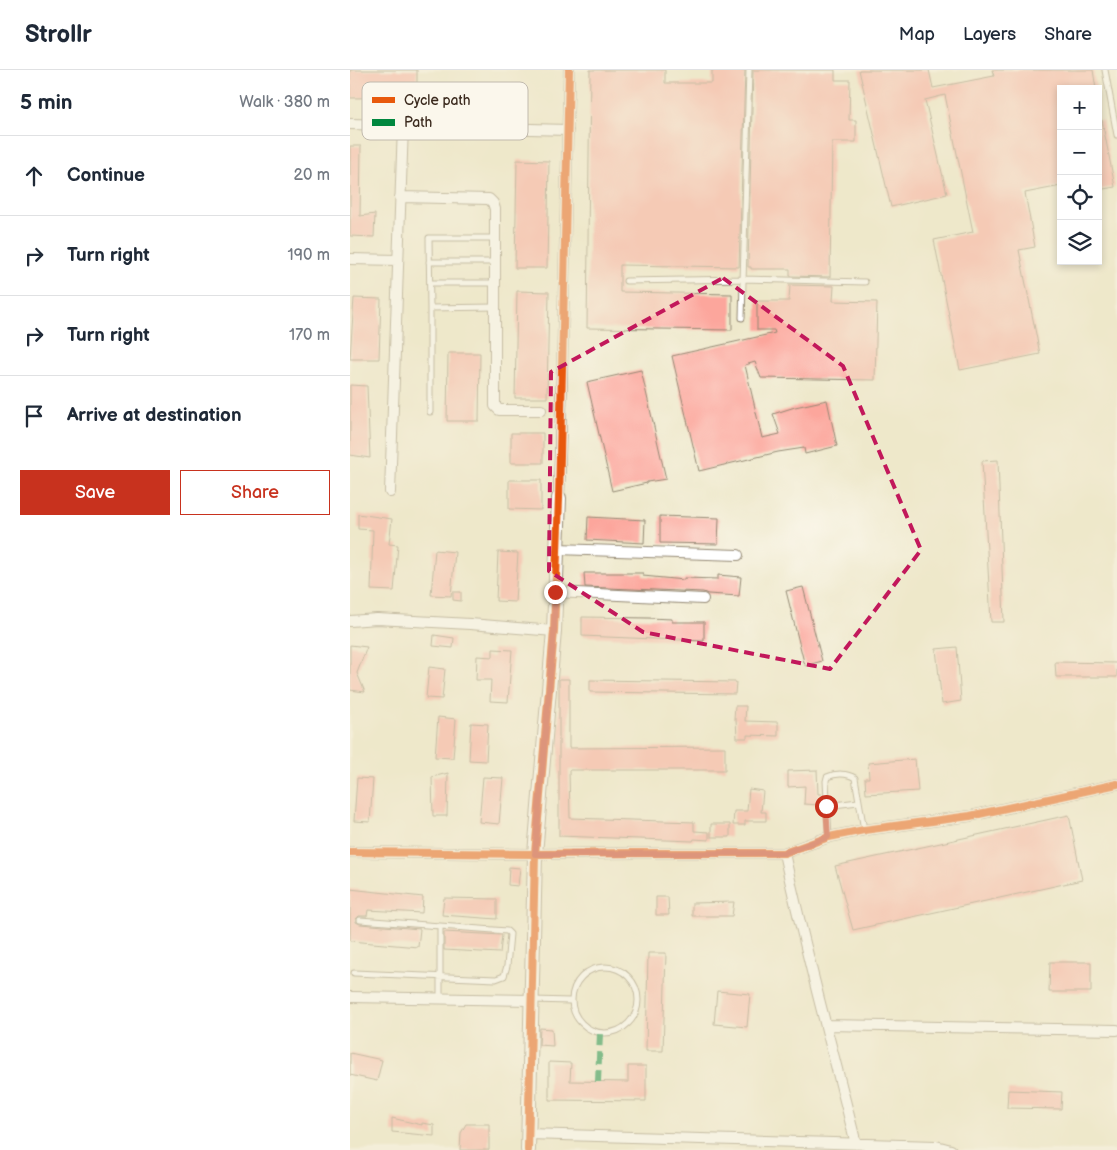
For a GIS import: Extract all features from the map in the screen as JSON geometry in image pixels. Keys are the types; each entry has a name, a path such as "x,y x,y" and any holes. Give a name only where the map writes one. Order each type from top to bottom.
{"street":[{"path":"528,1150 535,854 554,631 570,70"},
{"path":"528,129 568,130"},
{"path":"390,492 402,140"},
{"path":"400,197 489,199 494,203 494,406 499,410 542,410"},
{"path":"350,259 398,260"},
{"path":"557,549 738,555"},
{"path":"555,592 703,599"},
{"path":"350,621 377,619 554,631"},
{"path":"350,852 535,854 784,853 828,837 864,830 970,816 1117,784"},
{"path":"784,853 807,956 827,1025 856,1144"},
{"path":"350,997 531,1000"},
{"path":"827,1025 1117,1030"},
{"path":"528,1134 711,1145 856,1144 936,1146 951,1150"}],"lane":[{"path":"742,318 749,70"},
{"path":"1105,70 1117,135"},
{"path":"430,412 429,238 495,238"},
{"path":"430,262 495,262"},
{"path":"626,281 865,282"},
{"path":"430,283 495,283"},
{"path":"430,308 494,307"},
{"path":"828,837 826,781 827,777 832,775 845,774 854,778 864,830"},
{"path":"826,806 858,802"},
{"path":"354,973 500,979 504,976 508,966 510,934 505,930 360,920"},
{"path":"440,927 440,998"},
{"path":"614,967 632,979 639,999 633,1020 616,1032 595,1033 577,1021 570,1001 576,981 593,968 614,967"},
{"path":"531,1000 570,1001"}],"highlighted area":[{"path":"723,278 843,366 921,550 830,669 643,632 549,571 551,372"}],"building":[{"path":"350,70 417,70 417,82 362,82 362,98 350,98"},
{"path":"590,70 665,70 665,83 712,83 712,70 745,70 739,267 620,265 620,292 732,294 732,330 587,328"},
{"path":"753,70 835,70 835,80 850,80 849,120 856,120 856,142 832,142 830,277 790,276 790,269 751,269 751,267 748,267"},
{"path":"859,70 929,70 933,88 994,76 992,70 1093,70 1095,85 1057,85 1057,187 1025,193 1035,247 1019,250 1040,354 960,370 934,240 973,232 945,95 925,100 947,194 891,207"},
{"path":"1102,120 1115,187 1102,189"},
{"path":"350,146 361,146 360,216 375,214 374,237 350,236"},
{"path":"517,160 549,161 547,268 515,268"},
{"path":"790,285 834,286 833,301 877,302 875,380 761,378 755,362 745,365 762,438 780,434 773,414 827,400 837,446 805,454 804,448 778,452 699,471 672,356 775,333 774,330 757,330 757,301 789,301"},
{"path":"517,291 549,292 547,398 515,398"},
{"path":"354,298 381,299 379,359 350,359"},
{"path":"448,353 480,353 479,421 447,421"},
{"path":"641,370 666,479 612,491 587,382"},
{"path":"350,385 367,386 370,458 350,455"},
{"path":"511,433 543,433 543,463 511,463"},
{"path":"998,460 1004,622 991,622 982,461"},
{"path":"509,480 541,480 541,510 509,509"},
{"path":"358,514 392,519 389,544 398,545 394,591 371,590 373,530 358,529"},
{"path":"660,516 719,518 718,544 660,543"},
{"path":"588,517 645,520 644,543 587,540"},
{"path":"435,550 455,552 451,596 431,595"},
{"path":"498,552 518,553 515,602 496,601"},
{"path":"584,573 643,573 643,576 684,580 684,578 718,579 718,575 741,577 739,596 703,592 585,587"},
{"path":"803,587 822,661 805,666 786,591"},
{"path":"453,592 461,592 461,601 453,600"},
{"path":"582,617 648,618 672,619 672,622 704,622 704,641 582,636"},
{"path":"434,635 454,638 453,648 433,646"},
{"path":"350,645 367,647 357,673 365,692 350,690"},
{"path":"957,647 961,701 942,704 936,649"},
{"path":"493,649 512,650 508,702 490,701 491,680 476,680 477,656 493,657"},
{"path":"1055,662 1117,663 1117,677 1056,677"},
{"path":"429,667 445,669 442,699 426,698"},
{"path":"559,679 569,679 569,748 725,747 725,770 569,770 570,818 694,822 694,831 709,832 709,840 559,836"},
{"path":"590,680 736,682 735,694 590,692"},
{"path":"735,706 746,706 745,721 778,722 778,736 747,735 747,738 737,738 736,719 734,719"},
{"path":"438,717 456,719 453,758 435,757"},
{"path":"471,723 488,724 486,761 469,760"},
{"path":"915,759 918,791 866,794 865,778 869,778 868,763"},
{"path":"817,770 818,794 821,794 820,805 804,804 805,786 788,787 788,771"},
{"path":"448,773 447,816 433,816 432,777"},
{"path":"483,777 503,778 499,824 479,822"},
{"path":"357,778 373,779 370,822 354,821"},
{"path":"749,789 763,791 761,812 766,812 766,821 745,821 745,825 733,825 734,811 747,811"},
{"path":"1069,815 1082,880 853,930 835,866"},
{"path":"711,824 730,824 730,837 711,837"},
{"path":"509,867 520,868 518,886 508,885"},
{"path":"350,889 423,897 422,913 368,910 367,916 359,916 356,919 356,922 360,924 420,929 418,947 350,941"},
{"path":"656,897 668,897 669,915 656,915"},
{"path":"444,898 497,899 497,919 442,915"},
{"path":"734,902 732,916 692,916 692,903"},
{"path":"444,932 502,935 500,953 444,950"},
{"path":"648,953 666,953 663,1051 646,1051"},
{"path":"1050,962 1091,962 1091,992 1049,992"},
{"path":"717,991 750,994 747,1027 714,1024"},
{"path":"540,1028 552,1029 553,1046 539,1045"},
{"path":"350,1053 382,1060 377,1081 350,1075"},
{"path":"549,1062 571,1063 570,1081 628,1082 628,1066 646,1066 646,1101 549,1100"},
{"path":"1008,1090 1062,1092 1061,1109 1007,1108"},
{"path":"392,1118 422,1125 422,1123 434,1125 434,1136 392,1132"},
{"path":"466,1124 489,1124 489,1150 460,1150 461,1133"}],"marked path":[{"path":"598,1082 600,1033"}],"cycle path":[{"path":"528,1150 535,854 554,631 569,70"},
{"path":"350,852 535,854 784,853 829,837 864,830 970,816 1117,784"}],"route":[{"path":"555,592 554,631 535,854 784,853 828,837 826,806"}]}
